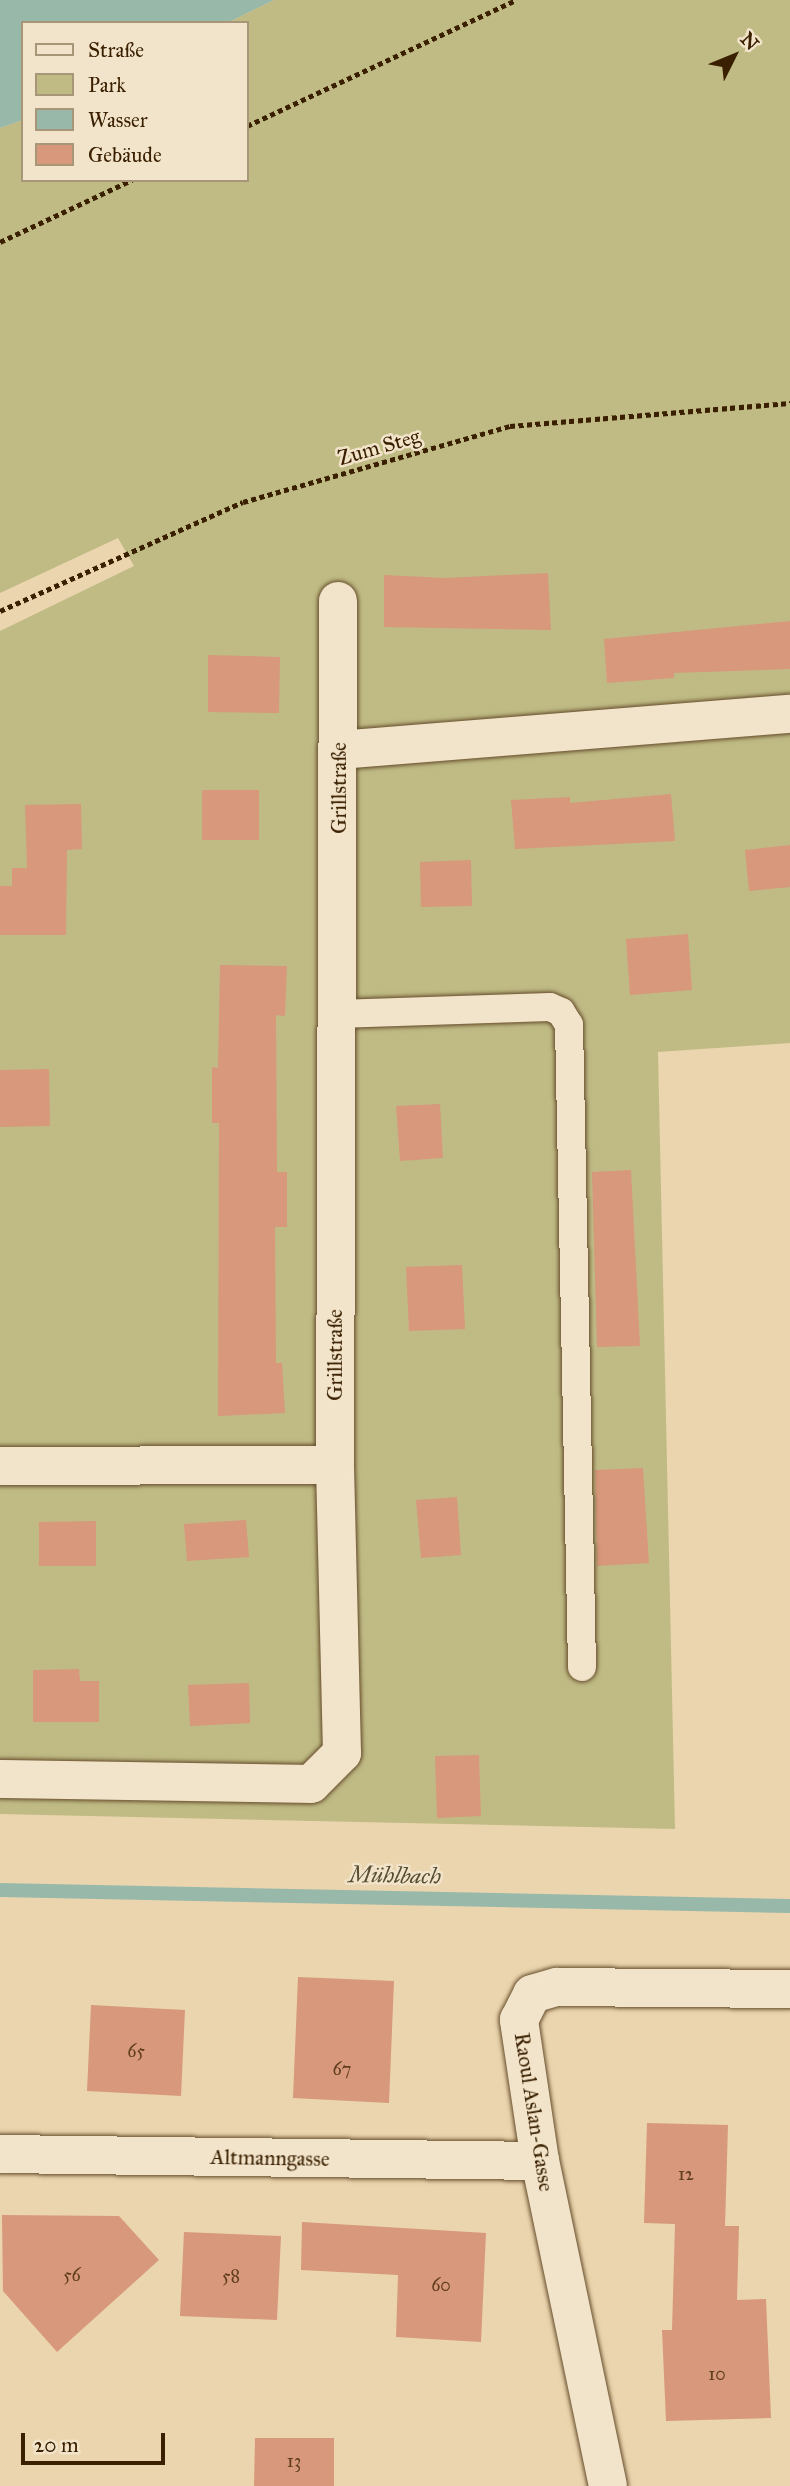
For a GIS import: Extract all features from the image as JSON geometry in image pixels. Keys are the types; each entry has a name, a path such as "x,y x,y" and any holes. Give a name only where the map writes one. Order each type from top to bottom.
{"street":[{"name":"Grillstraße","path":"0,1779 312,1784 342,1753 335,1465 338,601"},
{"path":"339,750 790,714"},
{"path":"0,1466 335,1465"},
{"name":"Raoul Aslan-Gasse","path":"608,2486 540,2161 519,2020 532,1994 557,1987 790,1989"},
{"name":"Altmanngasse","path":"0,2154 540,2161"}],"lane":[{"path":"337,1014 550,1007 561,1012 569,1025 582,1667"}],"path":[{"path":"248,126 516,0"},
{"path":"0,242 128,182"},
{"name":"Zum Steg","path":"0,611 243,502 510,426 790,403"}],"green space":[{"path":"274,0 790,0 790,1043 658,1052 675,1829 0,1814 0,631 134,566 118,538 0,593 0,128 21,121 21,182 248,182 248,21 231,21"}],"water":[{"path":"0,0 274,0 231,21 21,21 21,121 0,128"}],"building":[{"path":"548,573 551,630 384,627 384,575 446,578"},
{"path":"790,621 790,669 674,673 674,678 607,683 604,639"},
{"path":"208,655 280,657 279,713 208,712"},
{"path":"202,790 259,790 259,840 202,840"},
{"path":"671,794 675,841 515,849 511,800 570,797 570,803"},
{"path":"81,804 82,849 67,850 66,935 0,935 0,886 12,886 12,868 27,868 25,805"},
{"path":"790,845 790,887 749,891 745,850"},
{"path":"471,860 472,906 421,907 420,862"},
{"path":"688,934 692,990 630,995 626,939"},
{"path":"220,965 287,966 285,1016 276,1015 277,1172 287,1172 287,1227 275,1227 276,1363 282,1363 285,1413 218,1416 219,1123 212,1123 212,1067 218,1068"},
{"path":"49,1069 50,1126 0,1127 0,1070"},
{"path":"440,1104 443,1158 400,1161 396,1106"},
{"path":"631,1170 640,1346 597,1347 592,1172"},
{"path":"462,1265 465,1329 409,1331 406,1267"},
{"path":"643,1468 649,1563 597,1566 595,1470"},
{"path":"457,1497 461,1555 421,1558 416,1500"},
{"path":"246,1520 249,1557 187,1561 184,1524"},
{"path":"96,1521 96,1566 39,1566 39,1522"},
{"path":"79,1669 80,1681 99,1681 99,1722 33,1722 33,1670"},
{"path":"249,1683 250,1723 190,1726 188,1685"},
{"path":"479,1755 481,1816 437,1818 435,1756"},
{"path":"298,1977 394,1981 389,2103 293,2098"},
{"path":"91,2005 185,2010 181,2096 87,2091"},
{"path":"647,2123 728,2125 725,2226 739,2226 737,2300 766,2299 771,2418 666,2421 662,2330 672,2330 675,2224 644,2223"},
{"path":"2,2215 119,2216 159,2260 57,2352 3,2291"},
{"path":"302,2222 486,2233 481,2342 396,2337 398,2275 301,2270"},
{"path":"184,2232 281,2236 277,2320 180,2316"},
{"path":"255,2438 334,2438 334,2486 254,2486"}],"waterway":[{"name":"Mühlbach","path":"0,1890 790,1906"}]}
